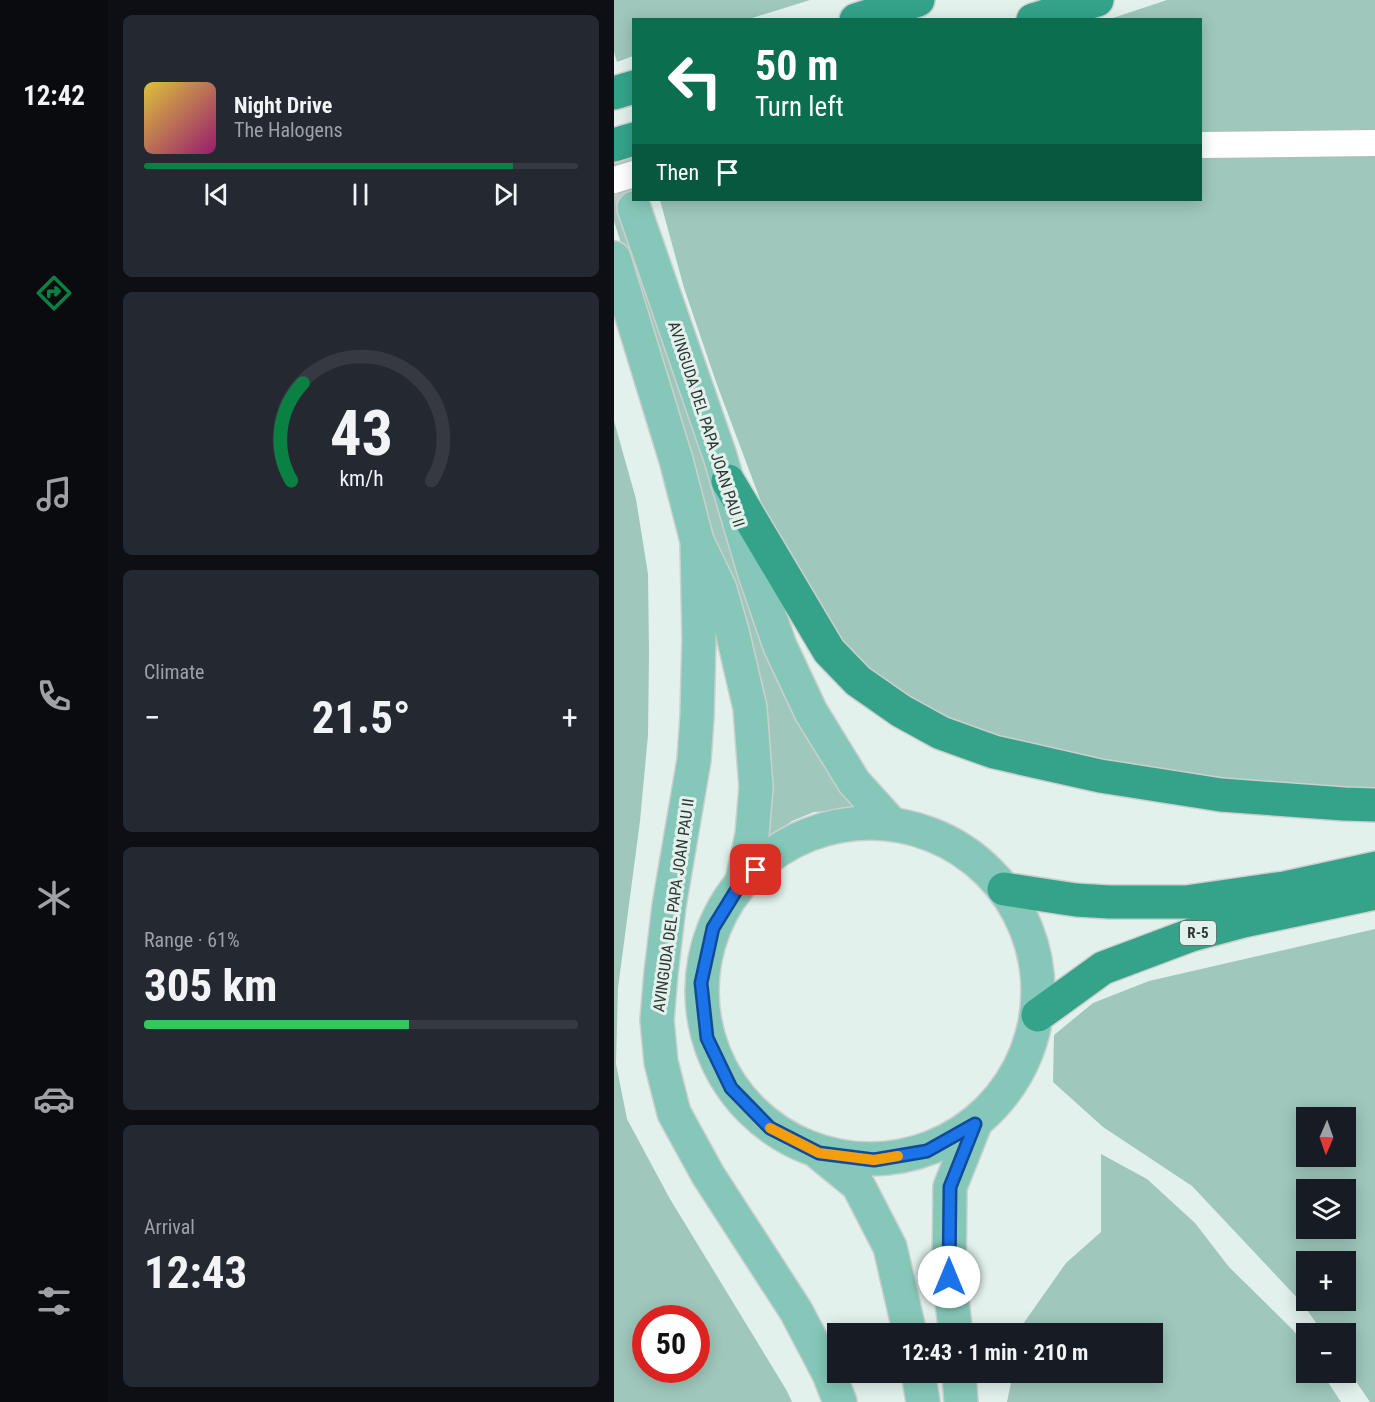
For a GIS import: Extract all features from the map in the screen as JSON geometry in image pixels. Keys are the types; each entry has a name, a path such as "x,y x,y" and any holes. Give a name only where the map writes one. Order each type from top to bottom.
{"highway":[{"path":"862,18 918,0"},
{"path":"1039,18 1097,0"},
{"path":"614,93 632,88"},
{"path":"614,145 632,140"},
{"path":"728,481 829,651 858,681 901,711 941,733 994,752 1100,776 1222,795 1376,805"},
{"path":"1004,889 1076,900 1186,902 1284,888 1376,868"},
{"name":"R-5","path":"1038,1015 1103,968 1191,935 1243,921 1376,893"}],"main road":[{"name":"AVINGUDA DEL PAPA JOAN PAU II","path":"634,208 728,481 754,571 780,646 811,712 854,782 892,824"},
{"name":"AVINGUDA DEL PAPA JOAN PAU II","path":"614,258 676,460 697,541 720,590 750,708 756,787 752,835 742,881"},
{"name":"AVINGUDA DEL PAPA JOAN PAU II","path":"697,541 699,639 697,717 694,760 660,973 657,1020 661,1062 674,1113 708,1175 796,1311 829,1374 840,1402"},
{"path":"819,1153 874,1160 927,1151 975,1124 1005,1094 1026,1056 1038,1015 1038,970 1027,927 1004,889 973,857 934,835 892,824 836,826 784,846 742,881 713,928 701,983 707,1038 731,1088 770,1128 819,1153 858,1185 890,1247 907,1323"},
{"path":"955,1323 949,1277 950,1187 975,1124"},
{"path":"920,1383 923,1402"},
{"path":"960,1383 961,1402"}],"lane":[{"path":"1202,145 1376,143"},
{"path":"614,180 632,175"}],"green space":[{"path":"614,0 810,0 752,18 632,18 632,56 617,62 614,52"},
{"path":"1167,0 1375,0 1375,131 1202,135 1202,18 1113,18"},
{"path":"1375,156 1375,793 1186,778 977,734 934,716 865,672 828,632 766,515 716,382 684,288 660,201 1202,201 1202,157"},
{"path":"614,171 737,557 837,775 857,810 814,812 792,821 765,840 750,654 614,221"},
{"path":"614,421 636,499 648,574 649,653 648,735 640,821 618,988 616,1064 627,1119 670,1199 792,1402 614,1402"},
{"path":"1375,929 1376,1402 1370,1402 1356,1382 1356,1323 1316,1323 1308,1311 1356,1311 1356,1251 1296,1251 1296,1297 1192,1186 1103,1127 1053,1082 1054,1035 1093,1003 1149,981"},
{"path":"1101,1154 1147,1179 1195,1223 1229,1267 1296,1334 1296,1383 1329,1383 1341,1402 1007,1402 1011,1383 1163,1383 1163,1323 1024,1323 1066,1263 1101,1232"}],"tunnel":[{"path":"614,140 634,208"}],"slow traffic":[{"path":"770,1128 819,1153 874,1160 898,1156"}],"route":[{"path":"756,870 742,881 713,928 701,983 707,1038 731,1088 770,1128 819,1153 874,1160 927,1151 975,1124 950,1187 949,1277"}]}
